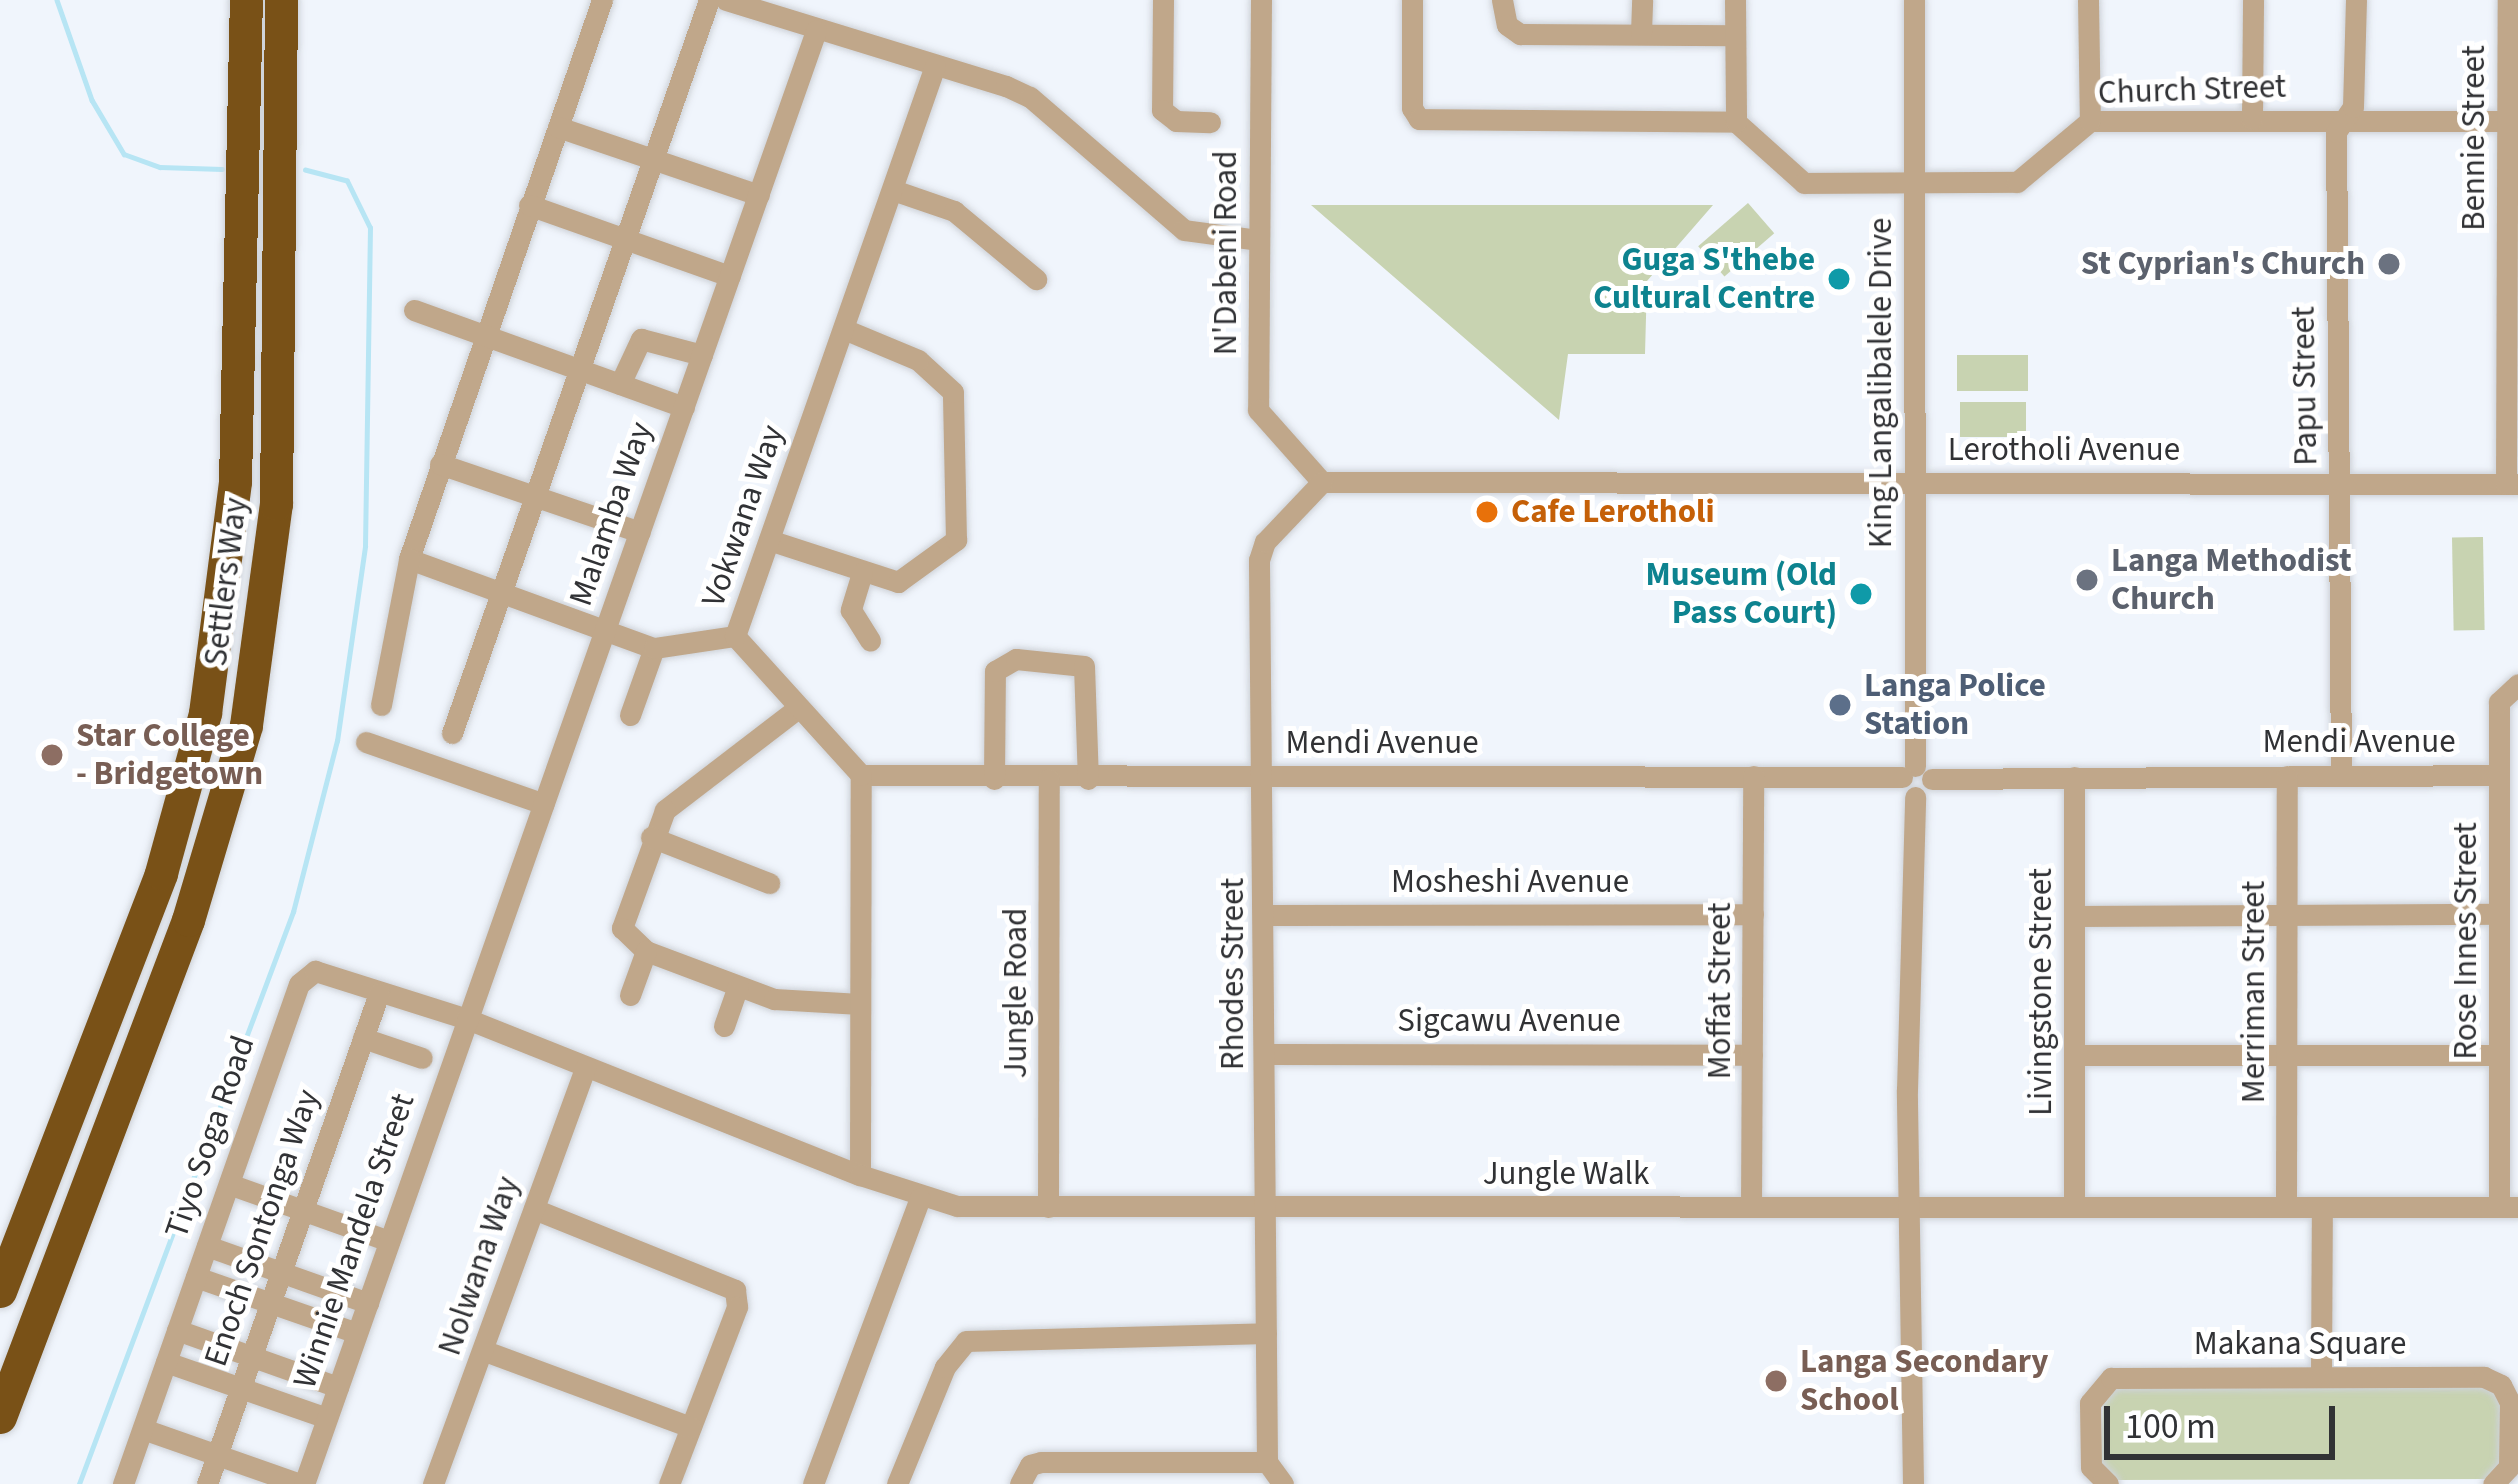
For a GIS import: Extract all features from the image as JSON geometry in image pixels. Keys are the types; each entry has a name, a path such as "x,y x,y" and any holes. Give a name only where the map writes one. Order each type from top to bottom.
{"highway":[{"name":"Settlers Way","path":"0,1291 161,873 206,713 230,552 246,0"},
{"name":"Settlers Way","path":"0,1417 188,920 243,742 272,573 281,0"},
{"path":"279,120 294,81 303,0"}],"street":[{"path":"381,705 409,559 602,0"},
{"path":"452,733 710,0"},
{"path":"726,0 1030,97 1184,230 1258,240"},
{"path":"1163,0 1162,110 1176,121 1210,122"},
{"name":"N'Dabeni Road","path":"1261,0 1258,410 1322,482"},
{"path":"1412,0 1412,109 1419,119 1736,122 1735,0"},
{"path":"1502,0 1507,25 1520,34 1736,35"},
{"path":"1641,33 1642,0"},
{"name":"King Langalibalele Drive","path":"1914,0 1916,774"},
{"path":"2088,0 2090,121"},
{"path":"2252,119 2253,0"},
{"name":"Papu Street","path":"2342,776 2336,132 2353,107 2356,0"},
{"name":"Bennie Street","path":"2508,0 2512,484"},
{"name":"Malamba Way","path":"467,1019 817,32"},
{"name":"Vokwana Way","path":"861,775 735,636 935,66"},
{"name":"Church Street","path":"1736,122 1804,184 1914,186 2017,182 2090,121 2507,121"},
{"path":"558,127 654,155 759,195"},
{"path":"893,190 954,212 1036,279"},
{"path":"529,205 730,276"},
{"path":"414,310 684,407"},
{"path":"769,540 862,573 906,580 956,540 956,399 918,360 844,329"},
{"path":"620,384 634,346 645,337 702,355"},
{"path":"440,464 640,532"},
{"name":"Lerotholi Avenue","path":"1322,482 2512,484"},
{"name":"Rhodes Street","path":"1267,1462 1266,776 1259,560 1265,542 1322,482"},
{"path":"409,559 654,648 735,636"},
{"path":"862,573 850,610 870,641"},
{"path":"630,716 654,648"},
{"path":"994,779 998,664 1068,659 1086,671 1088,779"},
{"name":"Rose Innes Street","path":"2508,1207 2499,1055 2499,702 2518,684"},
{"path":"798,708 672,803 651,837 622,928 646,951 785,1002 860,1004"},
{"path":"366,742 544,804"},
{"path":"1913,1484 1907,893 1916,774"},
{"path":"860,1175 861,775"},
{"name":"Mendi Avenue","path":"861,775 1088,779 2499,775"},
{"name":"Moffat Street","path":"1751,1207 1753,776"},
{"name":"Merriman Street","path":"2286,1208 2287,776"},
{"name":"Livingstone Street","path":"2074,777 2074,1208"},
{"name":"Jungle Road","path":"1048,1207 1049,779"},
{"path":"651,837 769,883"},
{"name":"Mosheshi Avenue","path":"1267,915 1753,914"},
{"path":"2074,916 2499,914"},
{"path":"631,995 646,951"},
{"name":"Tiyo Soga Road","path":"124,1484 301,978 315,971 467,1019"},
{"path":"724,1026 738,986"},
{"name":"Enoch Sontonga Way","path":"207,1484 379,993"},
{"path":"467,1019 920,1198 813,1484"},
{"name":"Winnie Mandela Street","path":"302,1484 467,1019"},
{"path":"363,1037 422,1058"},
{"name":"Sigcawu Avenue","path":"1266,1054 1752,1055"},
{"path":"2074,1055 2499,1055"},
{"name":"Nolwana Way","path":"439,1482 585,1068"},
{"path":"229,1184 389,1240"},
{"name":"Jungle Walk","path":"920,1198 1048,1207 2508,1207"},
{"path":"2321,1377 2322,1208"},
{"path":"534,1209 735,1290 737,1307 669,1484"},
{"path":"207,1246 368,1303"},
{"path":"196,1277 357,1333"},
{"path":"177,1330 338,1388"},
{"path":"897,1484 945,1367 966,1341 1266,1334"},
{"path":"485,1351 690,1427"},
{"path":"166,1362 326,1418"},
{"name":"Makana Square","path":"2108,1484 2090,1461 2091,1397 2105,1380 2321,1377 2495,1381 2510,1402 2510,1460 2493,1484"},
{"path":"143,1429 302,1484"},
{"path":"1020,1484 1033,1462 1267,1462 1283,1484"}],"green space":[{"path":"1748,203 1774,233 1724,276 1698,246"},
{"path":"1311,205 1713,205 1647,281 1645,354 1568,354 1559,420"},
{"path":"1957,355 2028,355 2028,391 1957,391"},
{"path":"1960,402 2026,402 2026,437 1960,437"},
{"path":"2483,537 2485,630 2454,631 2452,538"},
{"path":"2484,1383 2500,1393 2503,1461 2488,1479 2115,1480 2100,1471 2104,1388"}],"waterway":[{"path":"57,0 92,100 124,154 160,167 222,169"},
{"path":"79,1484 293,912 337,741 365,546 370,228 347,181 305,170"}],"place":[{"name":"St Cyprian's Church","path":"2389,264"},
{"name":"Guga S'thebe Cultural Centre","path":"1839,279"},
{"name":"Cafe Lerotholi","path":"1487,512"},
{"name":"Langa Methodist Church","path":"2087,580"},
{"name":"Museum (Old Pass Court)","path":"1861,594"},
{"name":"Langa Police Station","path":"1840,705"},
{"name":"Star College - Bridgetown","path":"52,755"},
{"name":"Langa Secondary School","path":"1776,1381"}]}
